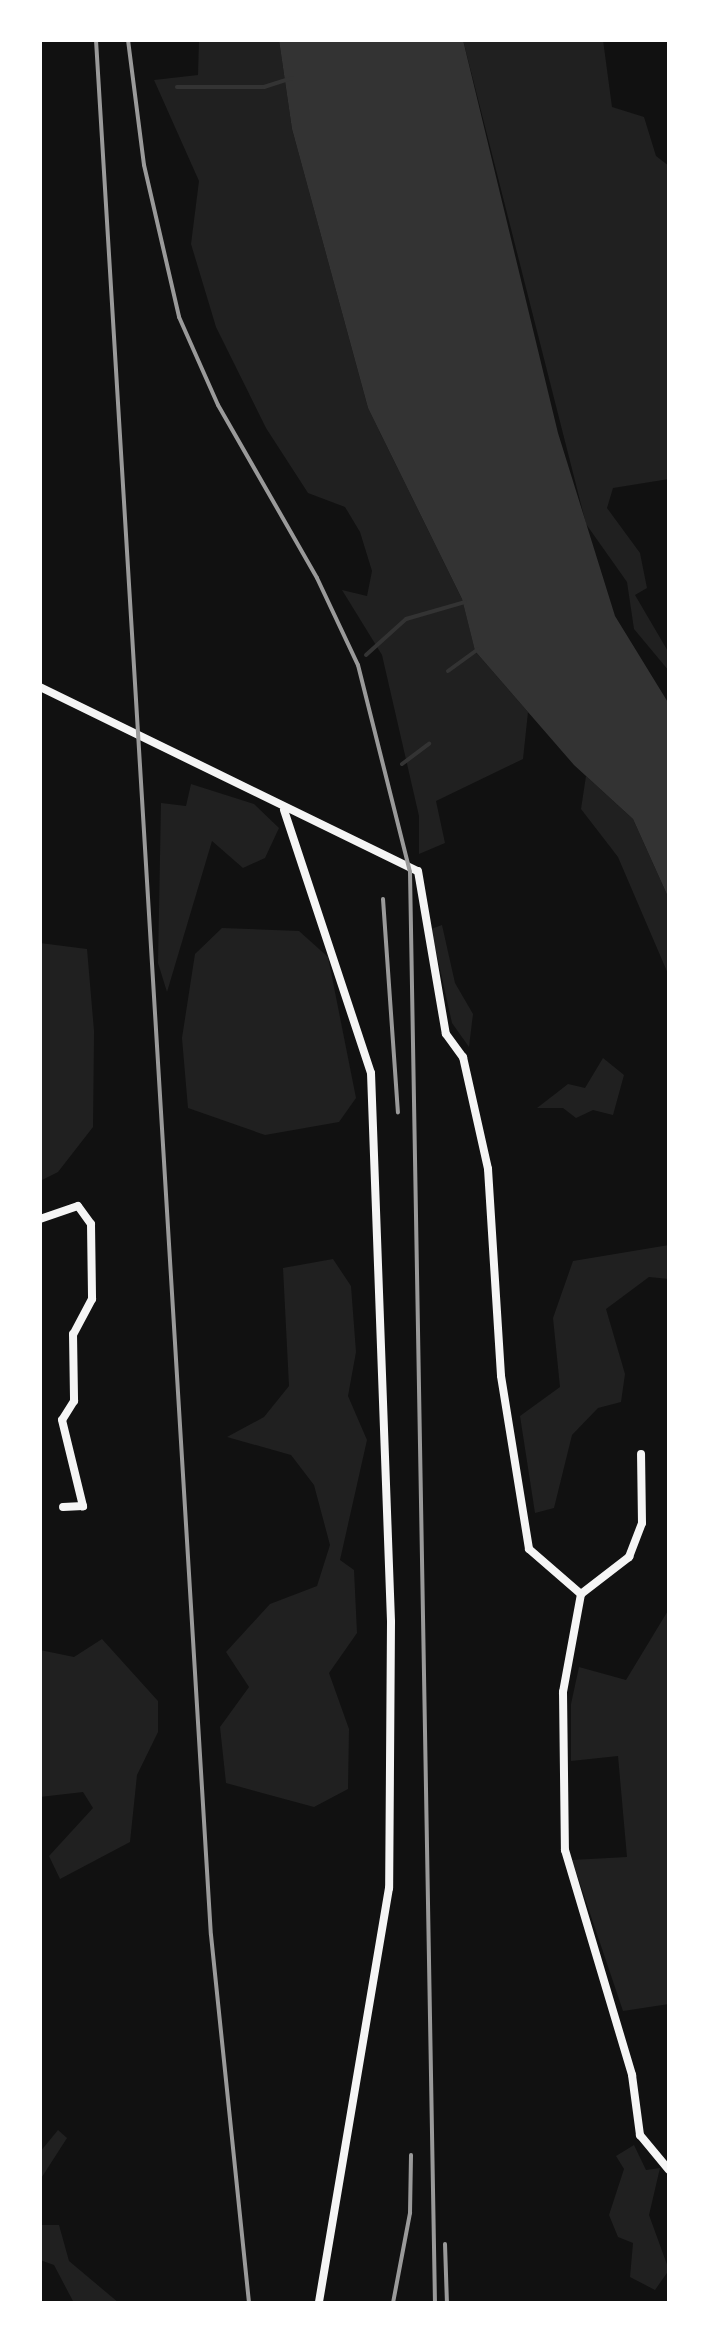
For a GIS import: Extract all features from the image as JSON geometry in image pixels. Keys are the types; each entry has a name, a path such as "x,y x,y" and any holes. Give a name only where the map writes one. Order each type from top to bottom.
{"street":[{"path":"40,687 421,878 446,1034 463,1057 488,1169 501,1376 529,1549 581,1594"},
{"path":"284,810 371,1073 391,1622 389,1888 319,2303"},
{"path":"40,1219 78,1206 91,1224 92,1299 73,1334 74,1401 62,1420 83,1506 63,1507"},
{"path":"641,1454 642,1523 629,1557 581,1594 563,1692 565,1850 632,2075 640,2135 669,2170"}],"shaded area":[{"path":"199,40 279,40 292,129 368,408 462,599 475,651 528,712 523,759 436,801 445,843 419,854 419,816 382,655 342,590 367,596 372,571 360,532 345,507 308,493 266,428 216,327 191,244 199,181 154,80 198,75"},
{"path":"279,40 463,40 558,433 615,616 669,704 669,899 633,819 574,765 475,651 462,599 368,408 292,129"},
{"path":"463,40 603,40 612,107 644,117 656,156 669,166 669,479 613,488 607,508 640,553 647,588 635,595 669,653 669,671 634,629 627,582 586,524"},
{"path":"586,776 633,819 669,899 669,976 618,857 581,809"},
{"path":"191,784 254,804 279,828 265,858 243,868 212,841 167,992 158,963 161,803 186,806"},
{"path":"442,925 455,983 473,1014 469,1047 452,1023 431,929"},
{"path":"222,928 299,931 328,957 356,1098 339,1122 265,1135 188,1108 182,1038 195,954"},
{"path":"40,943 87,949 94,1031 93,1127 58,1172 40,1181"},
{"path":"603,1058 624,1075 613,1115 593,1110 576,1118 563,1108 537,1108 568,1084 585,1088"},
{"path":"669,1245 669,1279 649,1277 606,1309 625,1374 621,1402 598,1408 572,1435 554,1508 535,1513 520,1416 560,1387 553,1318 573,1261"},
{"path":"333,1259 351,1286 356,1352 348,1396 367,1440 340,1560 354,1570 357,1633 329,1673 349,1729 348,1789 314,1807 226,1783 220,1727 249,1687 226,1652 270,1604 317,1586 330,1545 314,1485 291,1455 227,1437 264,1417 289,1386 283,1268"},
{"path":"669,1609 669,2004 623,2011 572,1860 627,1857 618,1756 571,1761 571,1704 579,1667 626,1680"},
{"path":"102,1639 158,1701 158,1732 137,1775 130,1842 60,1879 49,1856 93,1808 83,1792 40,1797 40,1650 74,1657"},
{"path":"58,2130 67,2138 40,2180 40,2152"},
{"path":"634,2145 646,2170 660,2168 649,2215 669,2270 655,2290 630,2277 633,2243 618,2237 609,2215 624,2169 616,2156"},
{"path":"40,2225 59,2225 69,2261 119,2303 74,2303 54,2265 40,2260"}],"waterway":[{"path":"177,87 264,87 292,78"},
{"path":"366,655 406,619 465,602"},
{"path":"448,671 478,649"},
{"path":"402,764 429,744"}],"railway":[{"path":"96,40 211,1935 249,2303"},
{"path":"128,40 144,165 179,317 218,405 317,578 358,665 410,872 435,2303"},
{"path":"383,899 398,1112"},
{"path":"393,2303 410,2213 411,2155"},
{"path":"445,2244 447,2303"}]}
